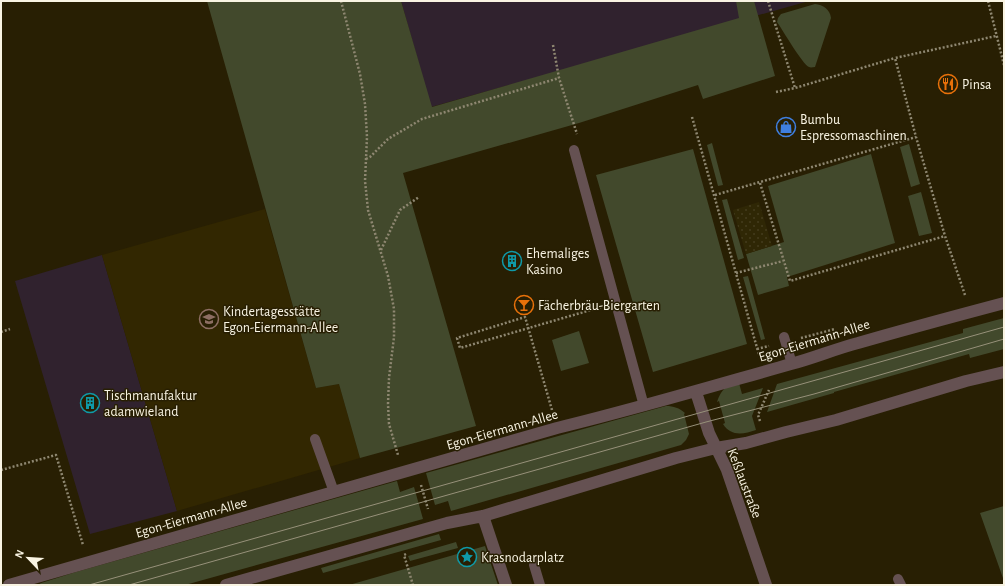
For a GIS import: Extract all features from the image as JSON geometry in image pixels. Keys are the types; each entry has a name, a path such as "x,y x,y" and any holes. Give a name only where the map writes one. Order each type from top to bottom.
{"street":[{"name":"Egon-Eiermann-Allee","path":"10,585 557,428 696,392 763,371 792,364 856,343 1004,302"},
{"path":"226,585 261,581 448,523 482,516 676,458 716,448 746,444 786,432 836,420 966,381 1004,372"},
{"name":"Keßlaustraße","path":"696,392 709,433 727,470 766,585"},
{"path":"482,516 506,585"}],"lane":[{"path":"574,150 644,406"},
{"path":"784,337 792,364"},
{"path":"315,439 334,492"},
{"path":"536,559 534,565 540,585"}],"path":[{"path":"341,1 360,74 365,104 367,137 365,181 368,210 388,276 394,309 394,337 389,378 389,424 407,484 420,480 428,512"},
{"path":"768,1 795,88"},
{"path":"988,1 1004,65"},
{"path":"776,92 795,88 895,58 996,36"},
{"path":"553,44 559,78 578,138 574,150"},
{"path":"895,58 945,236 965,295 971,293"},
{"path":"366,159 370,157 388,139 422,119 559,78"},
{"path":"692,117 763,371"},
{"path":"715,195 916,136"},
{"path":"760,183 790,281 945,236"},
{"path":"381,251 400,210 419,196"},
{"path":"736,273 784,261"},
{"path":"557,428 528,327 525,317 457,338 460,348 528,327 616,302"},
{"path":"1,332 10,329"},
{"path":"760,422 758,415 770,386"},
{"path":"1,470 56,455 88,562"},
{"path":"411,553 404,555 413,585"}],"shaded area":[{"path":"401,1 809,1 431,107"},
{"name":"Kindertagesstätte Egon-Eiermann-Allee","path":"265,209 316,388 339,384 360,458 177,511 102,255"},
{"path":"102,255 177,511 90,534 15,281"}],"green space":[{"path":"207,1 401,1 432,107 739,18 736,1 754,1 775,76 703,99 698,85 579,123 403,173 476,426 360,458 339,384 316,388"},
{"path":"815,4 826,8 831,18 815,67 809,67 802,60 777,22 781,14"},
{"path":"712,143 723,185 718,186 707,145"},
{"path":"909,144 920,184 911,187 900,147"},
{"path":"693,149 747,344 653,372 596,175"},
{"path":"871,154 895,243 787,277 789,286 758,295 746,254 784,242 768,186"},
{"path":"921,192 932,233 919,236 908,196"},
{"path":"727,199 744,258 738,260 722,200"},
{"path":"748,276 765,339 761,340 743,277"},
{"path":"1004,318 1004,349 970,358 969,354 767,412 777,384 963,333 963,329"},
{"path":"579,331 589,363 561,371 552,340"},
{"path":"739,383 742,394 763,388 752,416 756,430 747,433 734,433 726,428 723,424 725,423 719,401 717,402 722,391"},
{"path":"666,406 672,406 685,413 689,434 681,445 451,511 448,501 435,505 426,473"},
{"path":"397,481 400,492 414,487 423,519 185,585 38,585 76,572"},
{"path":"1004,506 1004,581 980,513"},
{"path":"439,534 441,540 323,573 321,568"},
{"path":"456,542 458,548 410,561 408,556"},
{"name":"Krasnodarplatz","path":"485,546 498,585 349,585"}],"sand":[{"path":"759,202 772,246 746,254 733,210"}],"tram line":[{"path":"89,585 1004,327"},
{"path":"129,585 706,422 814,394 1004,339"}],"place":[{"name":"Pinsa","path":"948,84"},
{"name":"Bumbu Espressomaschinen","path":"786,127"},
{"name":"Ehemaliges Kasino","path":"512,261"},
{"name":"Fächerbräu-Biergarten","path":"524,305"},
{"name":"Kindertagesstätte Egon-Eiermann-Allee","path":"209,319"},
{"name":"Tischmanufaktur adamwieland","path":"90,403"},
{"name":"Krasnodarplatz","path":"467,557"}]}
